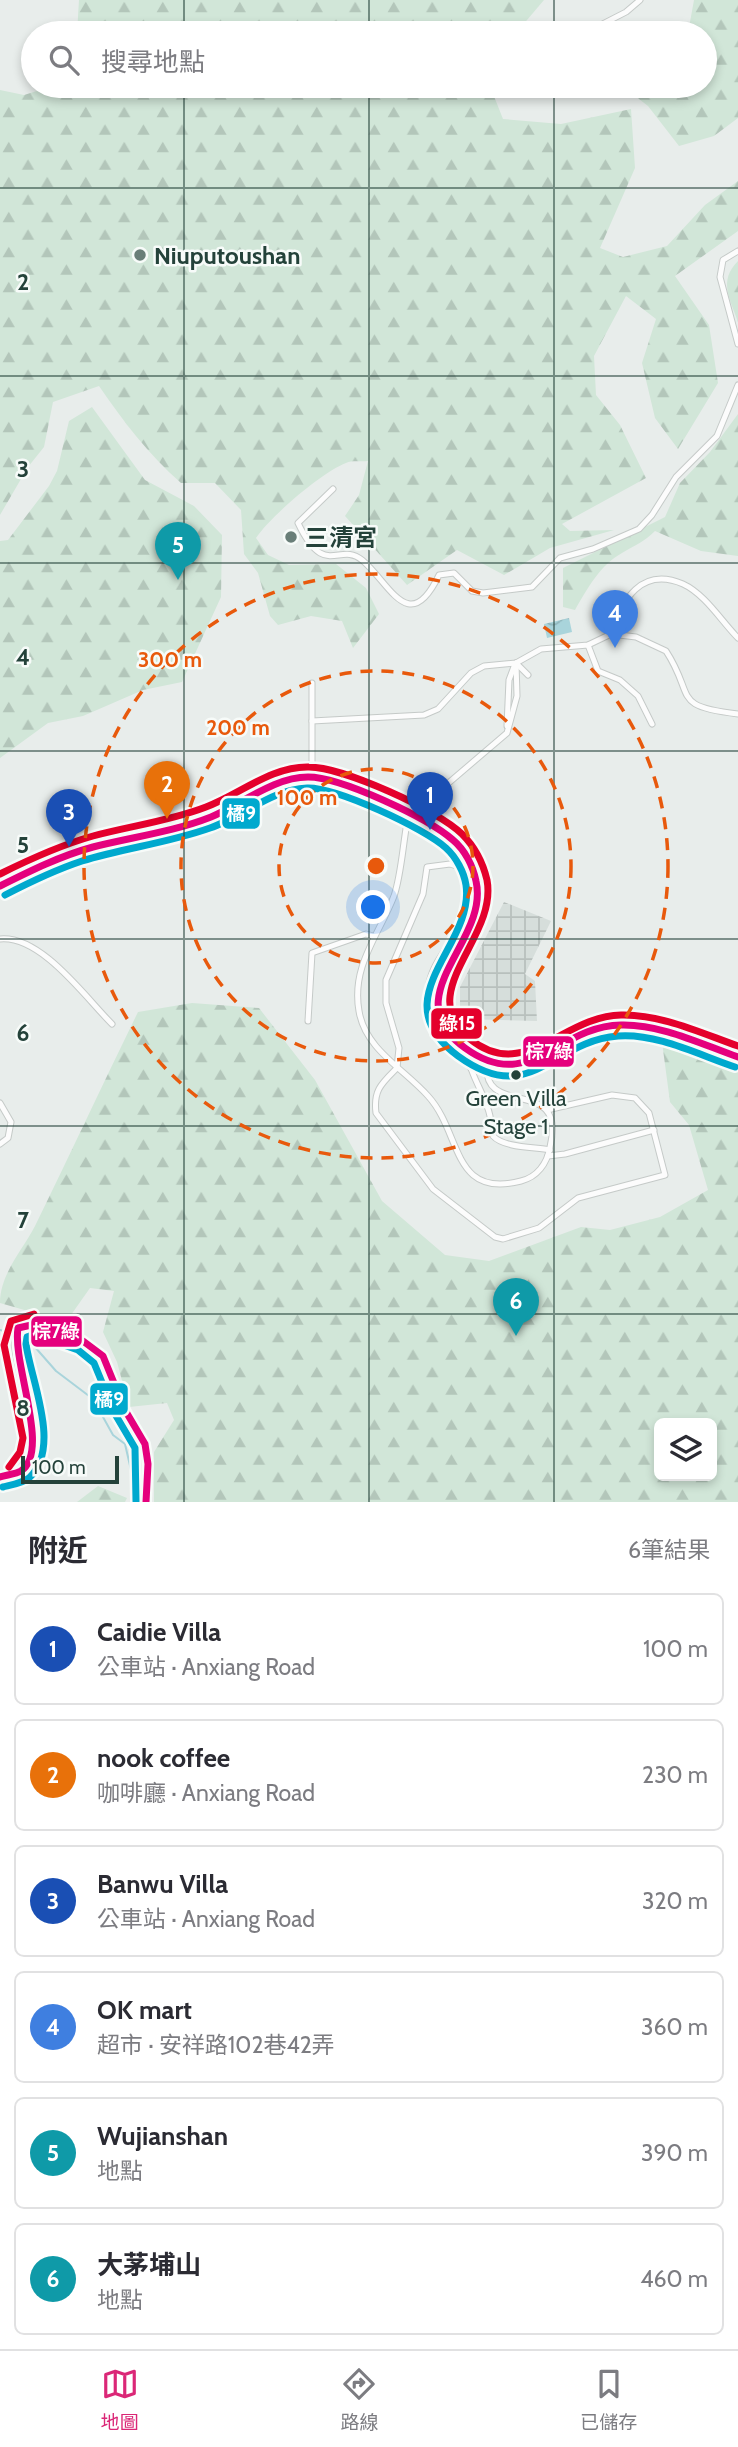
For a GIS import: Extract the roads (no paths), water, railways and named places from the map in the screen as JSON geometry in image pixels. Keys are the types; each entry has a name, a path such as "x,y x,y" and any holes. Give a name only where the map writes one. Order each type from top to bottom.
{"street":[{"path":"609,21 626,12 640,0"},
{"path":"738,251 723,260 720,277 738,344"},
{"path":"333,489 313,512 301,518 298,523 301,529 320,555 331,558 352,555 363,560 376,578 404,603 413,604 424,599 439,575 454,573 472,591 483,593 532,587 559,558 593,549 639,529 652,515 676,477 717,436 738,386"},
{"path":"611,634 624,601 636,586 655,579 684,584 738,638"},
{"path":"312,721 424,715 438,709 471,673 484,666 516,663 541,649 588,645 611,634 636,637 666,651 683,691 697,707 738,714"},
{"path":"588,645 598,671 620,680 638,696 652,724"},
{"path":"516,663 528,675"},
{"path":"487,1062 487,1079 496,1092 528,1098 547,1110 554,1126 549,1153 542,1167 529,1179 507,1185 484,1183 466,1171 447,1120 373,1043 359,1012 363,955 394,894 411,815 507,733 517,696 516,663"},
{"path":"312,683 312,777"},
{"path":"0,886 43,864 211,817 287,782 312,777 411,815 454,841 470,863 477,882 477,906 472,927 438,984 436,1003 438,1013 451,1034 487,1062 513,1069 582,1033 620,1025 660,1033 738,1057"},
{"path":"547,1110 612,1096 626,1096 643,1105 649,1113 654,1130 665,1175 578,1198 538,1228 515,1237 495,1237 433,1189 376,1113 374,1099 377,1088 397,1068 400,1054 386,1003 388,972 420,901 427,867 455,865 460,867 466,878 466,915 463,926 433,971 428,987 432,1022 441,1038 472,1070 474,1083 489,1112 490,1132 494,1137 549,1153 565,1154 654,1130"},
{"path":"308,1021 312,953 366,934 373,936"},
{"path":"0,939 18,939 38,950 112,1024"},
{"path":"0,1103 11,1122 8,1138 0,1144"},
{"path":"0,1476 17,1473 27,1464 32,1454 29,1420 14,1369 12,1339 18,1328 36,1324 83,1342 103,1356 125,1410 145,1444 148,1464 146,1502"}],"water":[{"path":"569,618 572,632 547,638 544,624"}],"waterway":[{"path":"0,1330 27,1338 56,1371 93,1399 113,1435 125,1444 134,1483 132,1502"}],"place":[{"name":"Niuputoushan","path":"140,255"},
{"name":"三清宮","path":"291,537"},
{"name":"Wujianshan","path":"178,580"},
{"name":"OK mart","path":"615,648"},
{"name":"nook coffee","path":"167,819"},
{"name":"Caidie Villa","path":"430,830"},
{"name":"Banwu Villa","path":"69,847"},
{"name":"Green Villa Stage 1","path":"516,1075"},
{"name":"大茅埔山","path":"516,1336"}]}
